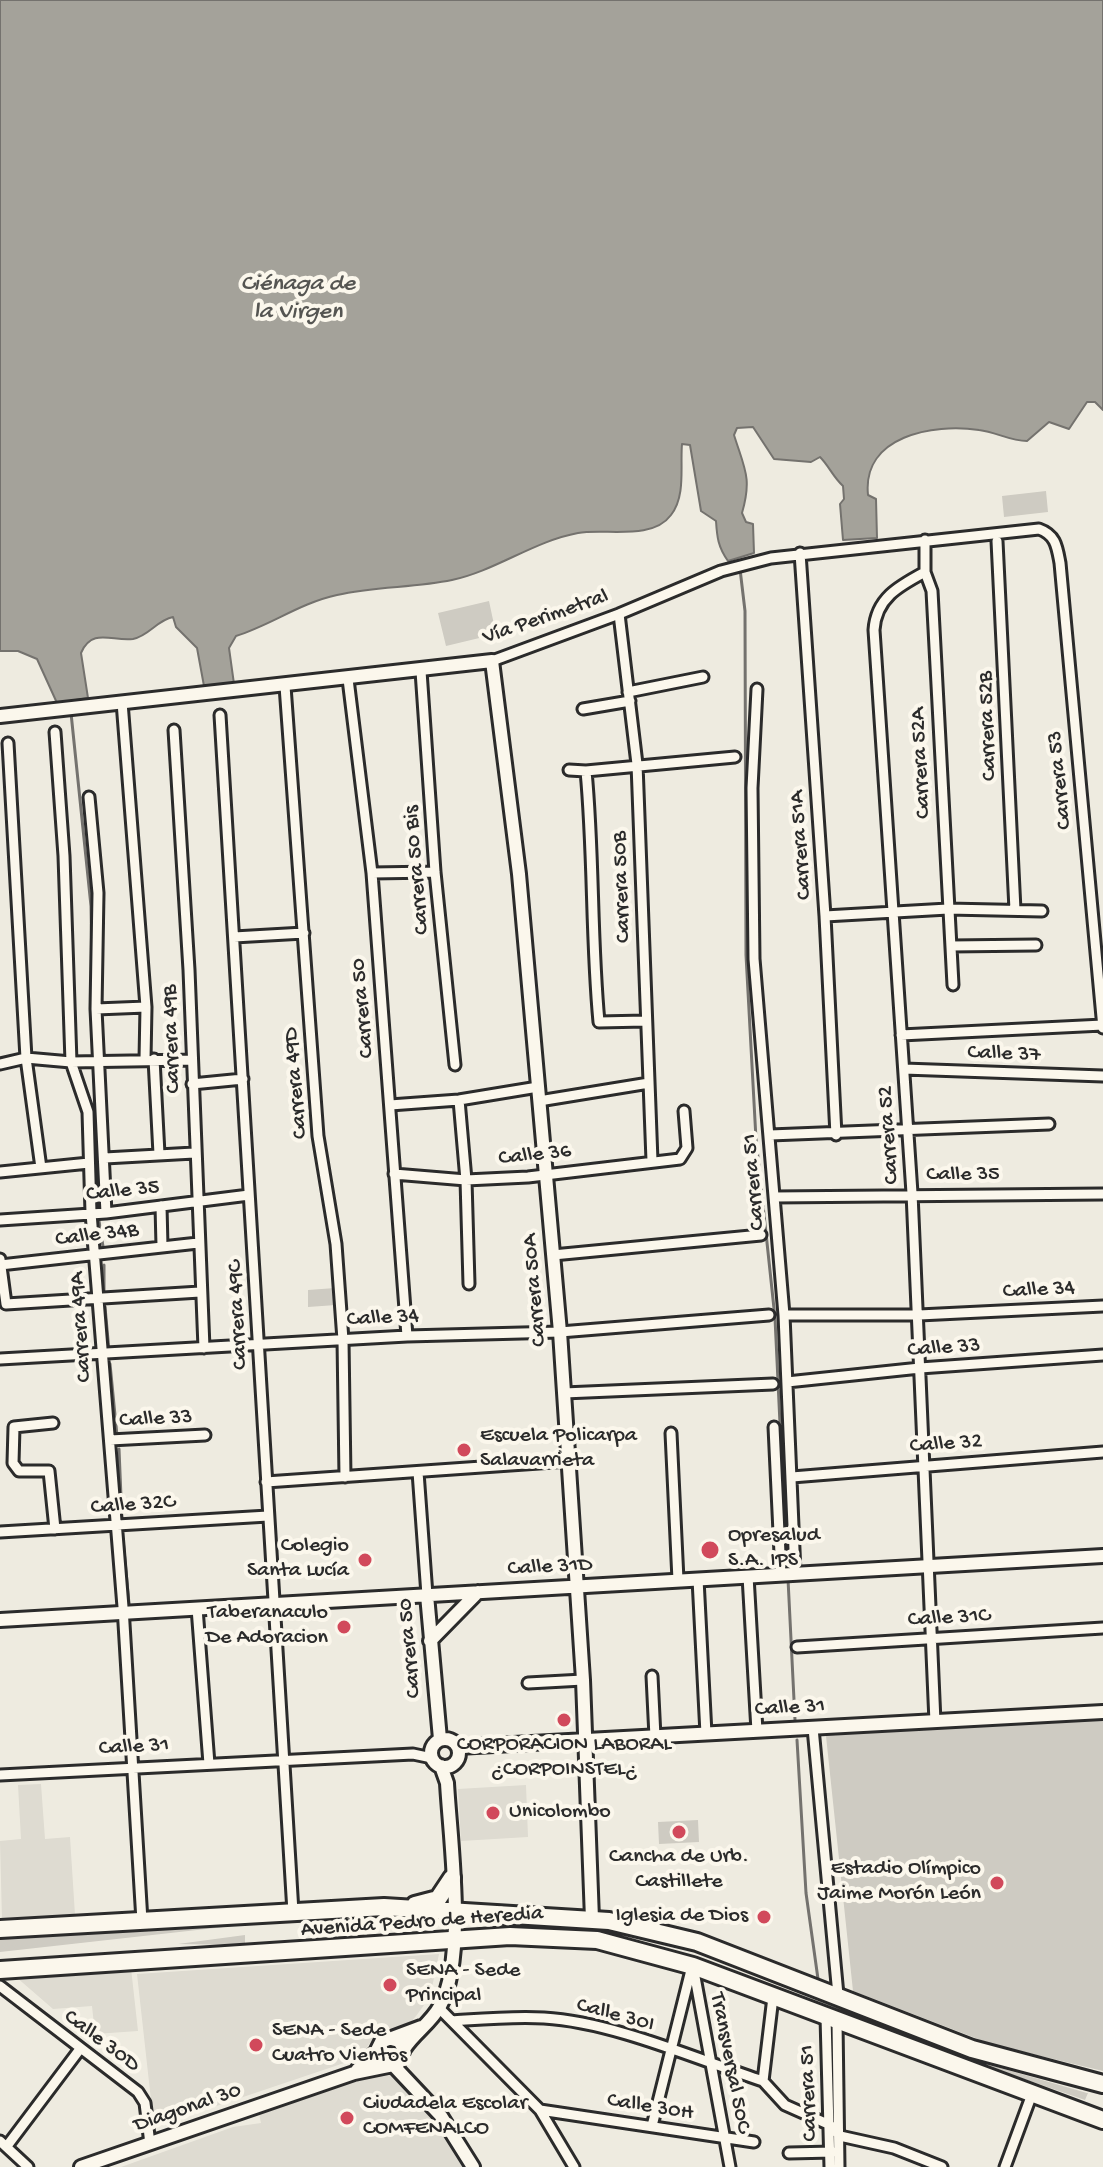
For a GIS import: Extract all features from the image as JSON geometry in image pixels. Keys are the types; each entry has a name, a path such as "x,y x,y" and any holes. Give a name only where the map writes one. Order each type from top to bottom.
{"highway":[{"path":"392,1907 434,1901 446,1892 452,1878"},
{"name":"Avenida Pedro de Heredia","path":"0,1929 392,1907 592,1919 669,1933 838,1995 972,2049 1103,2084"},
{"name":"Avenida Pedro de Heredia","path":"0,1970 532,1935 585,1938 626,1946 693,1966 1103,2120"}],"street":[{"name":"Vía Perimetral","path":"0,716 492,661 619,614 721,571 771,558 925,540 997,537 1039,529 1048,532"},
{"name":"Carrera 53","path":"1048,532 1057,546 1060,563 1103,1026"},
{"name":"Carrera 52B","path":"997,537 1015,910"},
{"name":"Carrera 52A","path":"925,540 925,572 932,591 953,985"},
{"name":"Carrera 51A","path":"800,553 825,916 836,1135"},
{"name":"Carrera 52","path":"925,572 889,595 875,618 919,1315 935,1722"},
{"name":"Carrera 50B","path":"619,614 637,764 652,1161"},
{"name":"Carrera 50A","path":"492,661 519,874 560,1332 578,1586 592,1919"},
{"name":"Carrera 50 Bis","path":"421,671 435,872 455,1065"},
{"path":"583,709 703,677"},
{"name":"Carrera 50","path":"348,679 372,873 407,1336"},
{"name":"Carrera 49D","path":"285,686 318,1136 336,1244 343,1340 345,1477"},
{"name":"Carrera 51","path":"757,689 752,788 754,959 784,1315 792,1477 788,1574"},
{"path":"122,702 159,1154"},
{"name":"Carrera 49C","path":"220,715 293,1912"},
{"name":"Carrera 49B","path":"174,730 189,970 190,1060 204,1348"},
{"name":"Carrera 49A","path":"55,732 64,856 71,1062 88,1112 91,1213 124,1613 142,1921"},
{"path":"8,743 26,1058 41,1168"},
{"path":"569,770 735,757"},
{"path":"586,771 592,941 599,1022 645,1021"},
{"path":"89,797 98,893 96,1009 106,1213"},
{"path":"372,873 435,872"},
{"path":"825,916 948,909 1042,911"},
{"path":"234,937 304,933"},
{"path":"951,946 1036,945"},
{"path":"96,1009 146,1007"},
{"path":"901,1035 1103,1026"},
{"path":"0,1064 26,1058 71,1062 190,1060"},
{"name":"Calle 37","path":"904,1069 1103,1076"},
{"path":"192,1084 243,1079"},
{"path":"539,1101 649,1083"},
{"path":"390,1105 459,1100 538,1087"},
{"path":"459,1100 466,1180 469,1284"},
{"name":"Calle 36","path":"394,1174 466,1180 544,1175 680,1159 687,1148 684,1111"},
{"path":"770,1135 836,1135 1049,1124"},
{"path":"105,1158 194,1153"},
{"path":"0,1172 89,1163"},
{"name":"Calle 35","path":"774,1197 912,1193 1103,1194"},
{"name":"Calle 35","path":"0,1220 106,1213 249,1195"},
{"path":"161,1206 162,1246"},
{"path":"553,1255 761,1235"},
{"name":"Calle 34B","path":"0,1263 95,1256 198,1243"},
{"path":"0,1263 6,1304 200,1292"},
{"name":"Calle 34","path":"784,1315 919,1315 1103,1306"},
{"name":"Calle 34","path":"0,1359 407,1336 560,1332 769,1315"},
{"name":"Calle 33","path":"787,1382 920,1368 1103,1355"},
{"path":"564,1393 773,1384"},
{"path":"53,1423 14,1427 13,1463 19,1471 49,1471 55,1529"},
{"path":"774,1427 788,1574"},
{"path":"671,1433 678,1580"},
{"name":"Calle 33","path":"110,1440 205,1435"},
{"name":"Calle 32","path":"792,1477 1103,1452"},
{"path":"266,1482 568,1461"},
{"name":"Carrera 50","path":"404,2052 439,2008 449,1975 454,1913 447,1783 438,1750 439,1725 418,1472"},
{"name":"Calle 32C","path":"0,1532 268,1516"},
{"name":"Calle 31D","path":"0,1620 1103,1556"},
{"path":"748,1576 757,1731"},
{"path":"698,1579 706,1734"},
{"path":"430,1641 478,1592"},
{"path":"197,1608 209,1764"},
{"name":"Calle 31C","path":"797,1647 1103,1628"},
{"path":"652,1676 655,1737"},
{"path":"528,1683 583,1680"},
{"name":"Calle 31","path":"0,1775 413,1754 438,1750 457,1756 479,1749 586,1741 1103,1712"},
{"path":"813,1728 838,1995"},
{"path":"438,1750 457,1756"},
{"name":"Carrera 50","path":"447,1783 457,1756"},
{"path":"652,2126 693,1966"},
{"name":"Transversal 50C","path":"693,1966 730,2167"},
{"name":"Calle 30D","path":"0,1986 142,2097 150,2144"},
{"path":"773,1997 763,2081 785,2105 830,2125 840,2136 914,2155 942,2167"},
{"path":"439,2008 540,2110 574,2167"},
{"name":"Calle 30I","path":"452,2021 544,2018 607,2029 763,2081"},
{"name":"Carrera 51","path":"832,2020 830,2125 839,2167"},
{"name":"Carrera 51","path":"830,2167 840,2136 832,2020"},
{"name":"Carrera 50","path":"388,2038 421,2027"},
{"path":"414,2085 399,2041 388,2038 381,2042 376,2052 414,2085 447,2125 473,2167"},
{"path":"28,2167 4,2143 80,2049"},
{"name":"Diagonal 30","path":"354,2073 376,2052"},
{"path":"389,2065 404,2052"},
{"name":"Diagonal 30","path":"81,2167 354,2073 389,2065"},
{"path":"1005,2167 1032,2094"},
{"name":"Calle 30H","path":"540,2110 754,2142"},
{"path":"789,2153 834,2152"}],"shaded area":[{"path":"1046,491 1048,512 1004,517 1002,496"},
{"path":"489,601 496,634 446,646 438,613"},
{"path":"335,1288 336,1305 308,1307 308,1290"},
{"name":"Estadio Olímpico Jaime Morón León","path":"1103,1717 1103,2071 991,2044 853,1991 826,1736 829,1731"},
{"path":"41,1784 45,1839 70,1837 75,1915 2,1920 0,1841 21,1839 18,1785"},
{"name":"Unicolombo","path":"526,1785 528,1837 461,1841 458,1789"},
{"name":"Cancha de Urb. Castillete","path":"698,1820 699,1842 659,1844 658,1822"},
{"path":"390,1912 390,1917 233,1926 0,1952 0,1935"},
{"path":"245,1935 245,1945 178,1944"},
{"name":"SENA - Sede Cuatro Vientos","path":"439,1954 430,1997 416,2016 411,2022 378,2032 359,2058 154,2127 137,1974"},
{"path":"131,1968 138,2031 95,2034 92,2006 53,2009 15,1976"},
{"path":"952,2054 1087,2093 1088,2093 1085,2100"},
{"name":"Ciudadela Escolar COMFENALCO","path":"382,2073 396,2076 428,2112 467,2167 121,2167 233,2127 261,2123 259,2114"}],"water":[{"name":"Ciénaga de la Virgen","path":"0,0 1103,0 1103,410 1095,402 1087,402 1069,429 1049,422 1027,441 961,428 922,432 904,438 876,459 869,475 868,495 876,499 877,538 843,540 840,504 844,499 843,486 820,457 811,462 774,459 753,427 737,428 734,435 747,482 742,513 746,522 753,524 754,553 728,561 719,542 716,521 701,511 690,445 682,444 679,499 671,515 652,528 578,533 546,542 468,576 351,592 311,603 236,636 229,648 234,684 204,686 197,648 176,627 173,617 133,639 97,638 91,640 81,653 88,698 57,703 37,659 18,651 0,651"}],"waterway":[{"path":"740,569 745,611 746,955 756,1139 775,1318 787,1572"},
{"path":"71,713 91,906 92,968"},
{"path":"94,1071 99,1209"},
{"path":"99,1221 104,1253"},
{"path":"104,1265 104,1294"},
{"path":"105,1307 109,1351"},
{"path":"110,1364 117,1436"},
{"path":"119,1449 122,1521"},
{"path":"123,1539 129,1604"},
{"path":"788,1579 795,1720"},
{"path":"797,1740 806,1893 818,1979"}],"place":[{"name":"Escuela Policarpa Salavarrieta","path":"464,1450"},
{"name":"Opresalud S.A. IPS","path":"710,1550"},
{"name":"Colegio Santa Lucía","path":"365,1560"},
{"name":"Taberanaculo De Adoracion","path":"344,1627"},
{"name":"CORPORACION LABORAL ¿CORPOINSTEL¿","path":"564,1720"},
{"name":"Unicolombo","path":"493,1813"},
{"name":"Cancha de Urb. Castillete","path":"679,1832"},
{"name":"Estadio Olímpico Jaime Morón León","path":"997,1883"},
{"name":"Iglesia de Dios","path":"764,1917"},
{"name":"SENA - Sede Principal","path":"390,1985"},
{"name":"SENA - Sede Cuatro Vientos","path":"256,2045"},
{"name":"Ciudadela Escolar COMFENALCO","path":"347,2118"}]}
